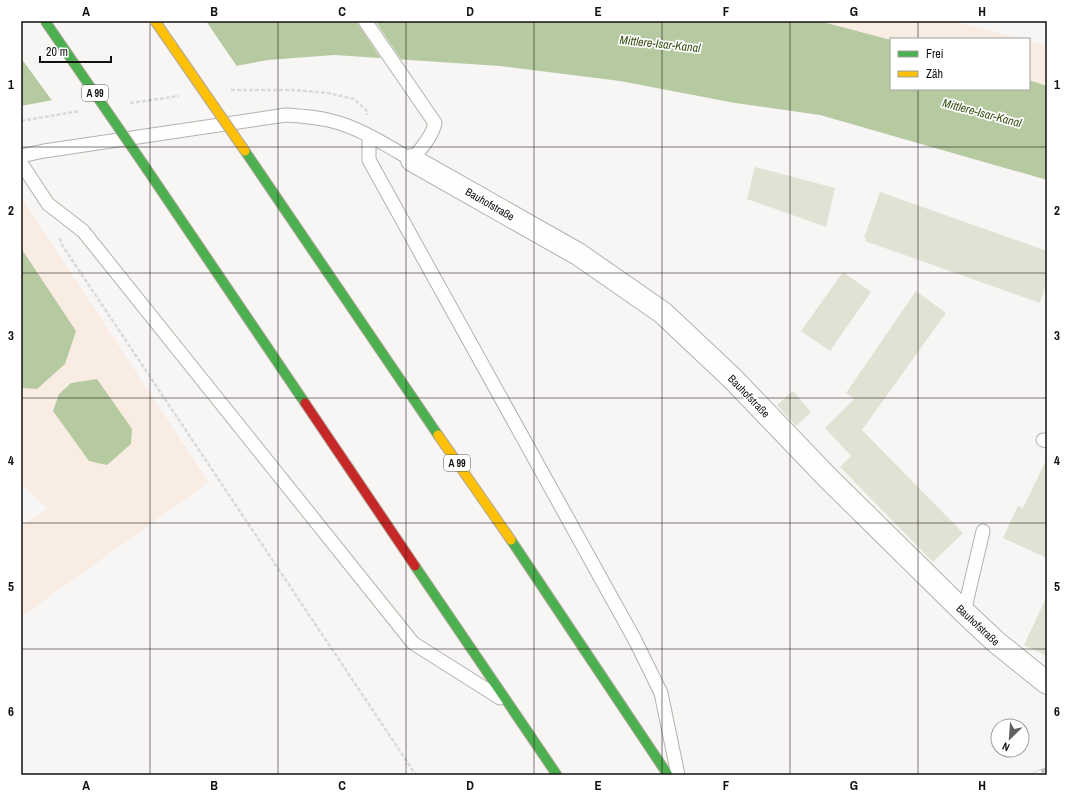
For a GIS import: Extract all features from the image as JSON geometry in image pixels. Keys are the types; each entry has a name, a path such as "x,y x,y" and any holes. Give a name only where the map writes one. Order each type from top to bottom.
{"highway":[{"name":"A 99","path":"45,21 557,775"},
{"name":"A 99","path":"155,21 573,632 668,775"}],"street":[{"name":"Bauhofstraße","path":"412,160 578,254 662,313 733,379 827,477 964,612 996,642 1047,683"}],"lane":[{"path":"21,156 44,151 286,115 310,116 333,121 369,136 412,160 434,130 435,122 365,21"},
{"path":"369,136 369,160 636,640 661,693 678,775"},
{"path":"21,163 48,204 83,231 413,643 510,704"},
{"path":"964,612 983,531"}],"path":[{"path":"224,91 239,89"},
{"path":"126,104 187,95"},
{"path":"21,121 81,111"},
{"path":"48,204 62,245 416,775"}],"shaded area":[{"path":"819,21 952,21 1018,38 890,38 890,40"},
{"path":"1030,41 1047,45 1047,86 1030,80"},
{"path":"21,198 209,482 21,617 21,526 48,509 21,484"}],"water":[{"name":"Mittlere-Isar-Kanal","path":"21,21 819,21 890,40 890,90 1030,90 1030,80 1047,86 1047,180 820,115 735,103 620,81 500,66 334,55 268,60 21,106"},
{"path":"21,248 76,331 65,364 37,389 21,388"},
{"path":"97,379 132,429 131,444 107,465 89,461 53,411 59,394 71,383"}],"pier":[{"path":"21,21 206,21 238,68 53,102 21,58"},
{"path":"356,21 375,21 402,61 382,60"}],"building":[{"path":"755,167 835,188 826,227 747,199"},
{"path":"880,192 1047,251 1047,282 1040,303 865,241 867,238 864,238"},
{"path":"843,272 871,292 830,351 801,331"},
{"path":"916,291 946,313 862,430 963,533 933,562 840,467 851,456 825,428 854,399 846,393"},
{"path":"793,391 811,412 796,426 777,405"},
{"path":"1047,458 1047,558 1003,538 1018,506 1023,508"},
{"path":"1047,596 1047,656 1024,645"}],"railway":[{"path":"1033,775 1047,769"}],"traffic: fast":[{"path":"45,21 144,165"},
{"path":"245,151 438,435"},
{"path":"144,165 305,403"},
{"path":"511,540 668,775"},
{"path":"415,566 557,775"}],"traffic: slow":[{"path":"155,21 245,151"},
{"path":"438,435 511,540"}],"traffic: jam":[{"path":"305,403 415,566"}]}
